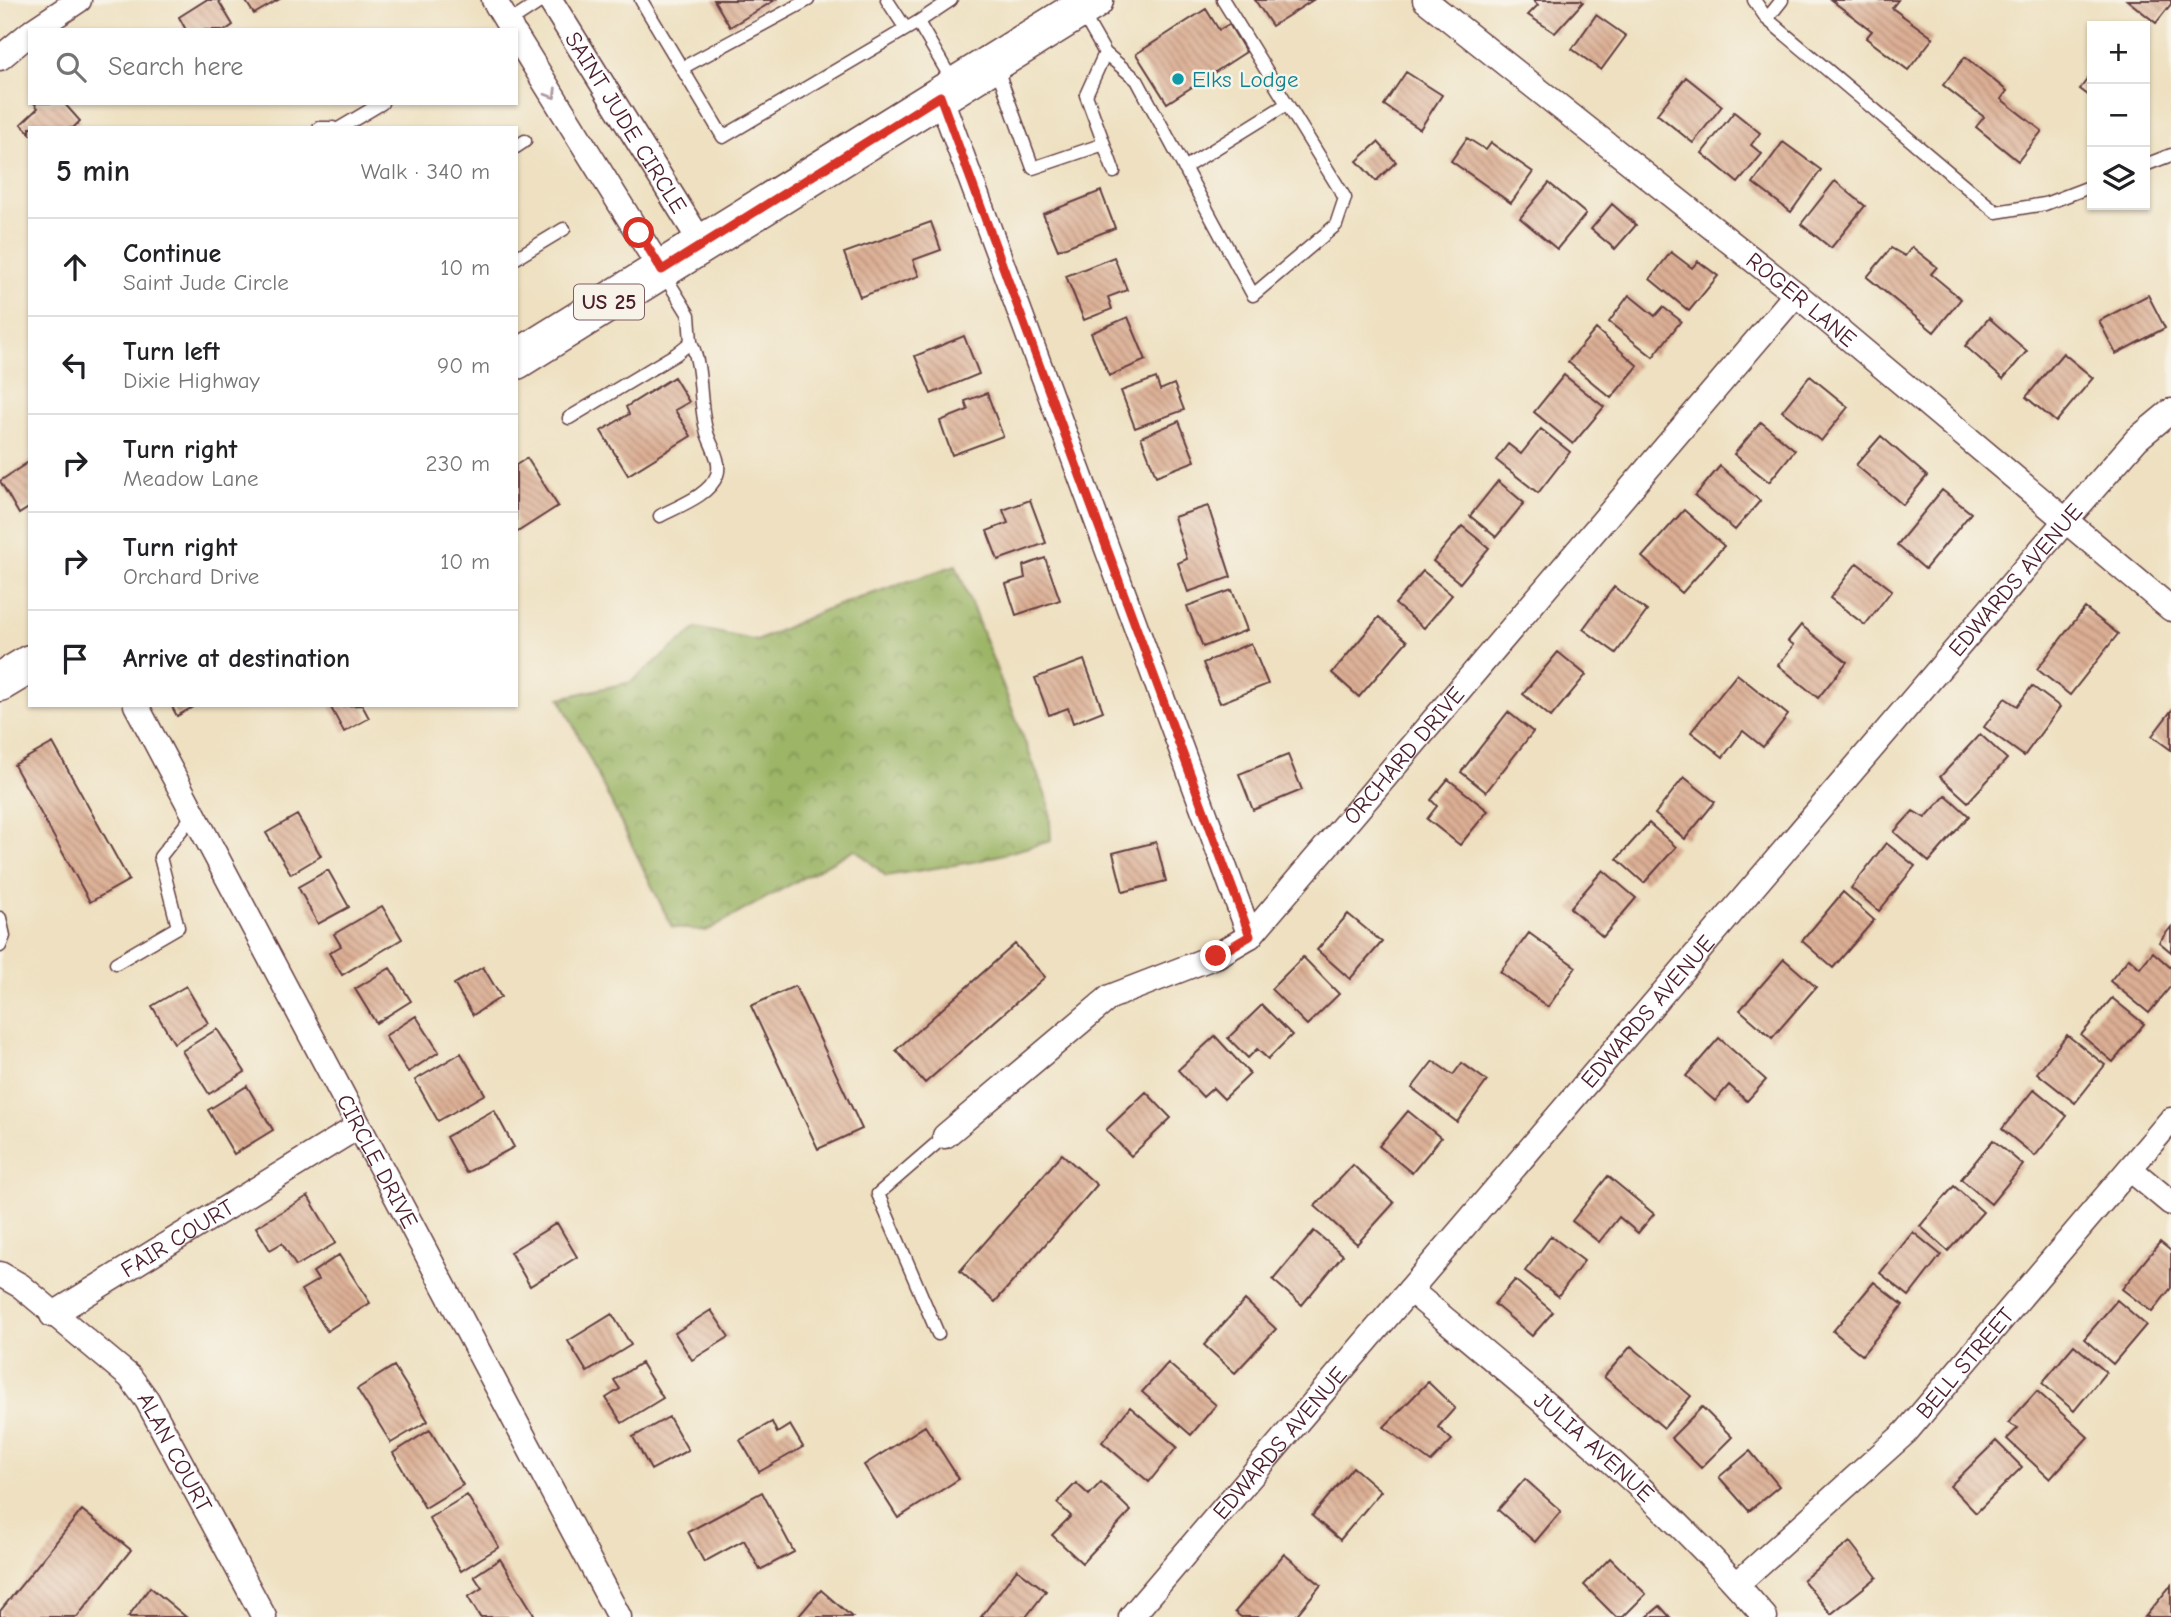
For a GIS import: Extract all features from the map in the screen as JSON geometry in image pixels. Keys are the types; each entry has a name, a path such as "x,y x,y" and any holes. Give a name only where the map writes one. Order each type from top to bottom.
{"main road":[{"name":"US 25","path":"518,359 1087,4"},
{"path":"0,682 28,665"}],"street":[{"path":"35,28 45,8 79,0"},
{"name":"SAINT JUDE CIRCLE","path":"494,0 511,28"},
{"name":"SAINT JUDE CIRCLE","path":"550,0 702,244"},
{"name":"ROGER LANE","path":"1424,0 1796,294 2171,609"},
{"path":"0,58 28,35"},
{"name":"SAINT JUDE CIRCLE","path":"518,40 662,270"},
{"path":"948,91 1250,936"},
{"name":"ORCHARD DRIVE","path":"945,1136 1110,997 1216,956 1250,936 1796,294"},
{"name":"EDWARDS AVENUE","path":"1145,1612 1410,1290 2067,519 2137,439 2171,411"},
{"name":"CIRCLE DRIVE","path":"137,707 619,1617"},
{"name":"BELL STREET","path":"1737,1584 1906,1432 2171,1120"},
{"name":"FAIR COURT","path":"52,1315 359,1126"},
{"path":"2130,1169 2171,1203"},
{"path":"0,1274 21,1286 52,1315"},
{"name":"JULIA AVENUE","path":"1410,1290 1592,1445 1685,1530 1765,1617"},
{"name":"ALAN COURT","path":"52,1315 130,1377 147,1400 264,1617"}],"lane":[{"path":"514,28 542,0"},
{"path":"641,0 723,137 951,0"},
{"path":"682,68 808,0"},
{"path":"887,0 906,29"},
{"path":"1087,4 1105,53 1137,80 1253,295 1336,225 1345,198 1223,0"},
{"path":"1755,0 1766,19 1996,212 2045,204 2087,188"},
{"path":"1766,19 1782,0"},
{"path":"918,22 948,91"},
{"path":"1105,53 1086,95 1114,173"},
{"path":"995,62 1033,168 1104,144"},
{"path":"1184,168 1287,104"},
{"path":"343,126 379,105"},
{"path":"2150,163 2171,155"},
{"path":"518,257 564,229"},
{"path":"660,516 706,491 717,475 717,459 704,416 699,362 691,342 689,315 662,270"},
{"path":"569,418 676,354 691,342"},
{"path":"116,963 178,928 160,857 194,814"},
{"path":"0,918 4,936 0,946"},
{"path":"938,1334 878,1194 945,1136"}],"green space":[{"path":"956,565 1049,804 1051,841 978,861 886,876 855,849 706,931 672,927 560,698 631,682 697,628 757,641 824,610"}],"building":[{"path":"206,0 218,0 233,25 229,28 185,28 179,17"},
{"path":"245,0 278,0 254,14"},
{"path":"714,0 775,0 730,27"},
{"path":"1255,0 1313,0 1272,26"},
{"path":"1533,0 1583,2 1555,33 1528,15 1538,5"},
{"path":"1831,0 1898,0 1892,8 1933,38 1908,70 1866,38 1872,31"},
{"path":"2127,0 2171,0 2171,4 2156,23"},
{"name":"Elks Lodge","path":"1206,9 1219,30 1229,24 1246,52 1167,103 1136,54"},
{"path":"1596,15 1626,36 1601,70 1572,49"},
{"path":"1965,57 2007,91 2001,99 2042,131 2018,161 1976,127 1984,117 1943,85"},
{"path":"1406,72 1442,95 1420,129 1384,105"},
{"path":"1686,77 1722,106 1693,143 1657,114"},
{"path":"2087,80 2087,94 2080,89"},
{"path":"36,105 66,105 80,121 75,126 28,126 28,131 21,124 38,108"},
{"path":"1734,112 1760,133 1751,145 1762,154 1738,183 1702,153"},
{"path":"1467,138 1486,150 1491,143 1533,172 1511,203 1451,161"},
{"path":"1378,142 1396,162 1376,181 1357,161"},
{"path":"1783,142 1821,170 1791,212 1753,183"},
{"path":"1835,181 1865,206 1831,248 1801,224"},
{"path":"1549,183 1586,214 1557,249 1520,218"},
{"path":"1101,191 1115,228 1058,250 1043,214"},
{"path":"1612,204 1636,225 1615,249 1591,229"},
{"path":"931,222 941,250 913,260 919,276 860,297 844,253"},
{"path":"1912,247 1937,267 1931,274 1961,299 1934,332 1867,277 1891,248 1905,256"},
{"path":"1671,252 1692,268 1698,261 1718,276 1689,311 1650,279"},
{"path":"1114,257 1127,290 1108,297 1112,309 1084,320 1066,276"},
{"path":"1629,295 1655,316 1663,307 1681,321 1653,357 1609,322"},
{"path":"2148,295 2165,328 2116,354 2099,321"},
{"path":"1128,317 1146,360 1109,376 1091,333"},
{"path":"1989,318 2027,351 2003,379 1965,346"},
{"path":"1596,329 1638,366 1611,398 1568,362"},
{"path":"964,336 979,374 931,394 915,356"},
{"path":"2063,353 2093,378 2056,422 2026,397"},
{"path":"1564,375 1604,407 1573,444 1534,412"},
{"path":"1810,376 1848,407 1821,441 1782,411"},
{"path":"674,377 689,402 675,410 691,436 628,475 601,431 629,414 626,407"},
{"path":"1156,378 1160,390 1174,384 1184,410 1135,428 1121,391"},
{"path":"987,393 1003,436 952,455 940,421 968,410 965,401"},
{"path":"1179,421 1195,461 1156,476 1141,437"},
{"path":"1761,422 1795,450 1769,482 1734,454"},
{"path":"1541,429 1570,452 1538,493 1496,460 1508,444 1521,454"},
{"path":"1881,436 1927,476 1903,505 1856,465"},
{"path":"527,458 558,506 518,532 518,464"},
{"path":"28,462 28,508 19,514 0,481"},
{"path":"1720,466 1760,501 1735,530 1695,496"},
{"path":"1498,481 1524,503 1496,537 1470,516"},
{"path":"1942,490 1971,513 1925,569 1897,545"},
{"path":"1030,500 1046,543 998,560 987,531 1008,523 1003,510"},
{"path":"1208,506 1231,577 1188,592 1178,563 1187,559 1174,517"},
{"path":"1684,510 1724,546 1682,593 1642,557"},
{"path":"1462,526 1489,548 1460,583 1433,561"},
{"path":"1045,558 1060,600 1016,615 1006,584 1025,578 1023,566"},
{"path":"1857,563 1892,590 1865,625 1830,598"},
{"path":"1423,571 1452,595 1424,628 1395,604"},
{"path":"1614,587 1647,611 1616,653 1583,629"},
{"path":"1232,590 1247,630 1203,647 1187,606"},
{"path":"2085,608 2118,634 2070,695 2037,669"},
{"path":"1379,617 1407,641 1359,697 1332,673"},
{"path":"1801,625 1847,662 1818,698 1778,665 1794,645 1788,641"},
{"path":"1251,643 1268,684 1220,703 1203,663"},
{"path":"1558,652 1586,675 1551,717 1523,694"},
{"path":"1084,660 1103,711 1073,723 1068,708 1049,715 1035,678"},
{"path":"1737,674 1788,715 1763,747 1743,731 1723,757 1691,732"},
{"path":"2032,686 2060,707 2024,756 1984,727 2005,698 2017,706"},
{"path":"172,707 193,707 177,716"},
{"path":"331,707 363,707 369,718 344,732"},
{"path":"2171,711 2171,750 2152,736"},
{"path":"1508,712 1533,732 1486,792 1461,772"},
{"path":"1980,734 2007,759 1968,802 1940,777"},
{"path":"53,743 129,880 90,902 14,765"},
{"path":"1288,755 1302,790 1253,810 1239,774"},
{"path":"1684,777 1715,802 1685,839 1655,814"},
{"path":"1448,779 1488,811 1460,845 1427,819 1437,806 1431,800"},
{"path":"1946,795 1969,816 1929,862 1894,832 1913,811 1925,818"},
{"path":"297,815 321,856 291,874 266,833"},
{"path":"1649,823 1676,847 1644,883 1617,859"},
{"path":"1156,842 1166,881 1123,892 1113,853"},
{"path":"1886,843 1915,866 1879,911 1851,888"},
{"path":"328,870 349,907 318,924 298,887"},
{"path":"1603,870 1636,898 1603,937 1570,908"},
{"path":"1843,892 1874,920 1833,968 1802,941"},
{"path":"382,906 402,939 342,975 329,953 341,946 334,934"},
{"path":"1348,914 1382,942 1350,979 1317,950"},
{"path":"2171,927 2171,952 2159,942"},
{"path":"1529,933 1576,967 1548,1007 1500,972"},
{"path":"1015,944 1045,977 925,1083 896,1050"},
{"path":"2153,952 2171,968 2171,986 2149,1013 2110,981 2129,958 2140,968"},
{"path":"1303,957 1339,994 1307,1025 1271,989"},
{"path":"1784,959 1816,987 1772,1038 1740,1010"},
{"path":"483,967 501,997 473,1015 454,984"},
{"path":"390,968 411,1001 376,1023 355,989"},
{"path":"186,986 208,1023 174,1043 152,1006"},
{"path":"795,986 862,1129 818,1149 751,1006"},
{"path":"2112,998 2144,1024 2113,1062 2081,1035"},
{"path":"1262,1005 1292,1035 1268,1059 1257,1049 1248,1058 1228,1038"},
{"path":"416,1016 439,1052 408,1072 385,1036"},
{"path":"217,1029 245,1072 209,1094 182,1051"},
{"path":"2067,1035 2105,1065 2075,1103 2037,1073"},
{"path":"1215,1036 1250,1074 1224,1099 1213,1088 1203,1097 1178,1070"},
{"path":"1719,1038 1766,1080 1747,1101 1729,1085 1715,1101 1686,1076"},
{"path":"461,1053 485,1094 438,1121 415,1080"},
{"path":"1433,1061 1453,1075 1462,1063 1487,1081 1457,1122 1412,1088"},
{"path":"247,1086 273,1130 234,1154 208,1110"},
{"path":"2034,1089 2067,1116 2035,1156 2002,1129"},
{"path":"1146,1092 1171,1118 1131,1156 1106,1130"},
{"path":"494,1110 514,1147 466,1173 446,1137"},
{"path":"1408,1111 1441,1138 1412,1173 1379,1146"},
{"path":"1993,1140 2023,1165 1991,1204 1961,1179"},
{"path":"1062,1154 1097,1185 995,1302 960,1271"},
{"path":"1353,1165 1394,1203 1357,1244 1315,1206"},
{"path":"1608,1176 1654,1214 1638,1233 1619,1217 1599,1242 1572,1221"},
{"path":"1954,1186 1983,1212 1948,1251 1920,1226"},
{"path":"308,1196 336,1243 296,1266 282,1243 270,1250 256,1227"},
{"path":"557,1223 577,1257 530,1286 510,1252"},
{"path":"1314,1231 1343,1255 1302,1305 1273,1280"},
{"path":"1913,1232 1941,1255 1909,1296 1880,1273"},
{"path":"1551,1236 1584,1261 1558,1296 1525,1271"},
{"path":"2160,1242 2171,1251 2171,1288 2152,1312 2122,1289"},
{"path":"339,1255 370,1303 327,1331 301,1290 318,1280 313,1272"},
{"path":"1515,1280 1553,1312 1532,1336 1494,1304"},
{"path":"1874,1282 1903,1305 1862,1355 1833,1331"},
{"path":"1245,1300 1276,1329 1235,1373 1204,1345"},
{"path":"2117,1300 2146,1325 2113,1364 2084,1339"},
{"path":"711,1310 729,1337 692,1360 675,1333"},
{"path":"612,1314 631,1345 587,1372 568,1341"},
{"path":"2074,1345 2106,1372 2074,1411 2042,1383"},
{"path":"1631,1346 1691,1396 1664,1428 1604,1377"},
{"path":"641,1363 663,1398 622,1423 606,1398 620,1389 614,1380"},
{"path":"1168,1363 1216,1405 1191,1435 1142,1392"},
{"path":"394,1366 428,1421 391,1443 357,1389"},
{"path":"1428,1382 1455,1408 1438,1427 1452,1440 1431,1462 1384,1427"},
{"path":"2037,1391 2088,1437 2050,1479 2007,1439 2018,1428 2008,1423"},
{"path":"1130,1407 1177,1447 1149,1482 1102,1442"},
{"path":"1702,1407 1732,1437 1701,1468 1671,1438"},
{"path":"669,1417 688,1450 651,1470 633,1437"},
{"path":"772,1422 777,1433 790,1425 803,1447 759,1472 740,1440"},
{"path":"925,1426 959,1479 898,1518 864,1465"},
{"path":"430,1430 463,1485 425,1508 393,1453"},
{"path":"1996,1441 2022,1467 1976,1513 1950,1486"},
{"path":"1750,1451 1779,1486 1749,1511 1719,1477"},
{"path":"1353,1467 1381,1491 1340,1540 1312,1516"},
{"path":"1525,1479 1561,1511 1535,1542 1498,1510"},
{"path":"1101,1482 1131,1511 1082,1563 1052,1535 1071,1516 1057,1503 1076,1483 1089,1495"},
{"path":"762,1492 794,1552 760,1570 744,1540 704,1562 688,1532"},
{"path":"467,1495 499,1547 461,1571 429,1518"},
{"path":"82,1510 131,1550 77,1617 0,1617 0,1611"},
{"path":"1850,1542 1877,1577 1831,1614 1803,1580"},
{"path":"1284,1554 1321,1585 1295,1617 1241,1617 1235,1612"},
{"path":"1610,1558 1646,1594 1623,1617 1616,1617 1584,1585"},
{"path":"500,1559 534,1614 530,1617 480,1617 468,1597 482,1588 474,1576"},
{"path":"1017,1569 1046,1591 1026,1617 981,1617"},
{"path":"2171,1585 2171,1617 2145,1617"},
{"path":"150,1587 186,1617 128,1617"},
{"path":"821,1590 852,1617 798,1617"},
{"path":"1660,1606 1670,1617 1647,1617"}],"place":[{"name":"Elks Lodge","path":"1178,79"}],"route":[{"path":"639,233 662,270 940,96 1250,936 1216,956"}]}
